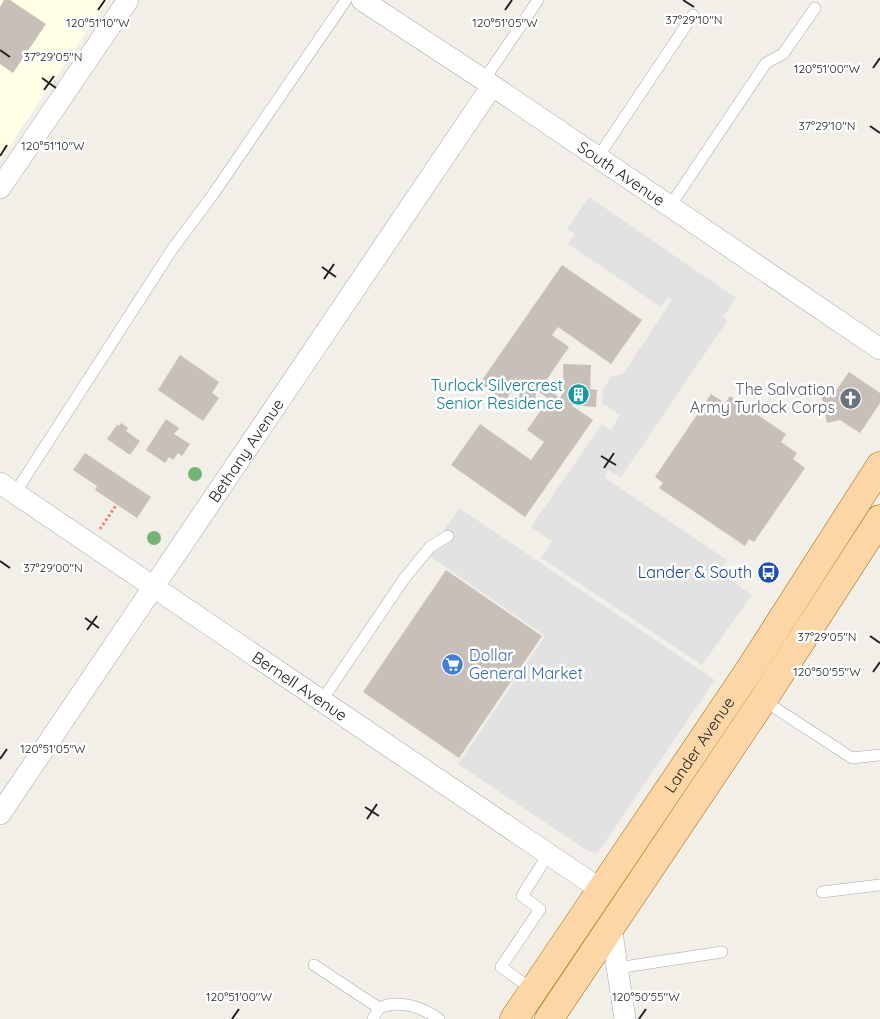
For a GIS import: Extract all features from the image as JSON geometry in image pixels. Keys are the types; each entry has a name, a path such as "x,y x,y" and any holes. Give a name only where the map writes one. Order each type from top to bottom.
{"main road":[{"name":"Lander Avenue","path":"514,1019 745,677 880,466"},
{"name":"Lander Avenue","path":"549,1019 878,525"}],"street":[{"path":"0,188 128,0"},
{"name":"South Avenue","path":"362,0 598,157 880,349"},
{"name":"Bethany Avenue","path":"0,814 488,83"},
{"name":"Bernell Avenue","path":"7,488 600,889"},
{"path":"611,927 624,1019"}],"lane":[{"path":"7,488 346,0"},
{"path":"488,83 538,0"},
{"path":"670,206 766,63 783,54 814,8"},
{"path":"598,157 693,15"},
{"path":"322,700 404,579 430,547 448,536"},
{"path":"763,700 852,758 880,755"},
{"path":"534,990 500,967 540,909 522,896 548,853"},
{"path":"822,892 880,885"},
{"path":"617,968 722,952"},
{"path":"314,965 379,1008 390,1005 413,1006 424,1010 438,1019"},
{"path":"374,1019 379,1008"}],"path":[{"path":"100,529 116,504"}],"shaded area":[{"path":"0,0 108,0 0,160"},
{"path":"589,197 736,298 723,317 727,321 621,477 608,470 605,478 727,560 719,572 752,595 702,665 541,558 552,541 531,527 602,424 611,430 620,415 602,403 604,388 611,377 623,374 672,300 668,297 661,307 568,244 575,234 567,229"},
{"path":"459,508 715,680 597,853 588,851 458,764 545,636 427,554"}],"building":[{"path":"4,0 10,0 46,24 13,73 0,64 0,7"},
{"name":"Turlock Silvercrest Senior Residence","path":"562,265 642,320 611,364 558,327 552,335 569,347 543,385 560,398 564,390 563,364 591,365 590,389 597,390 596,407 571,405 593,420 525,517 451,465 480,424 531,460 544,442 527,430 549,399 536,390 535,405 519,403 520,387 532,388 520,379 505,401 480,383"},
{"path":"180,355 219,382 212,393 219,398 203,421 158,390"},
{"name":"The Salvation Army Turlock Corps","path":"849,372 880,393 880,403 860,433 840,420 827,423 821,394 835,392"},
{"path":"711,394 725,403 730,396 786,434 781,442 797,453 793,459 805,468 754,542 749,539 745,546 659,488 663,483 655,477"},
{"path":"166,419 179,428 174,434 190,444 182,456 178,453 173,460 169,457 165,463 146,450"},
{"path":"121,423 128,428 126,431 140,441 130,455 107,439 117,425 119,426"},
{"path":"85,453 151,497 137,518 95,490 97,486 73,470"},
{"name":"Dollar General Market","path":"446,570 542,636 459,758 363,692"}],"place":[{"name":"Turlock Silvercrest Senior Residence","path":"579,394"},
{"name":"The Salvation Army Turlock Corps","path":"851,398"},
{"name":"Lander & South","path":"768,572"},
{"name":"Dollar General Market","path":"453,664"}]}
